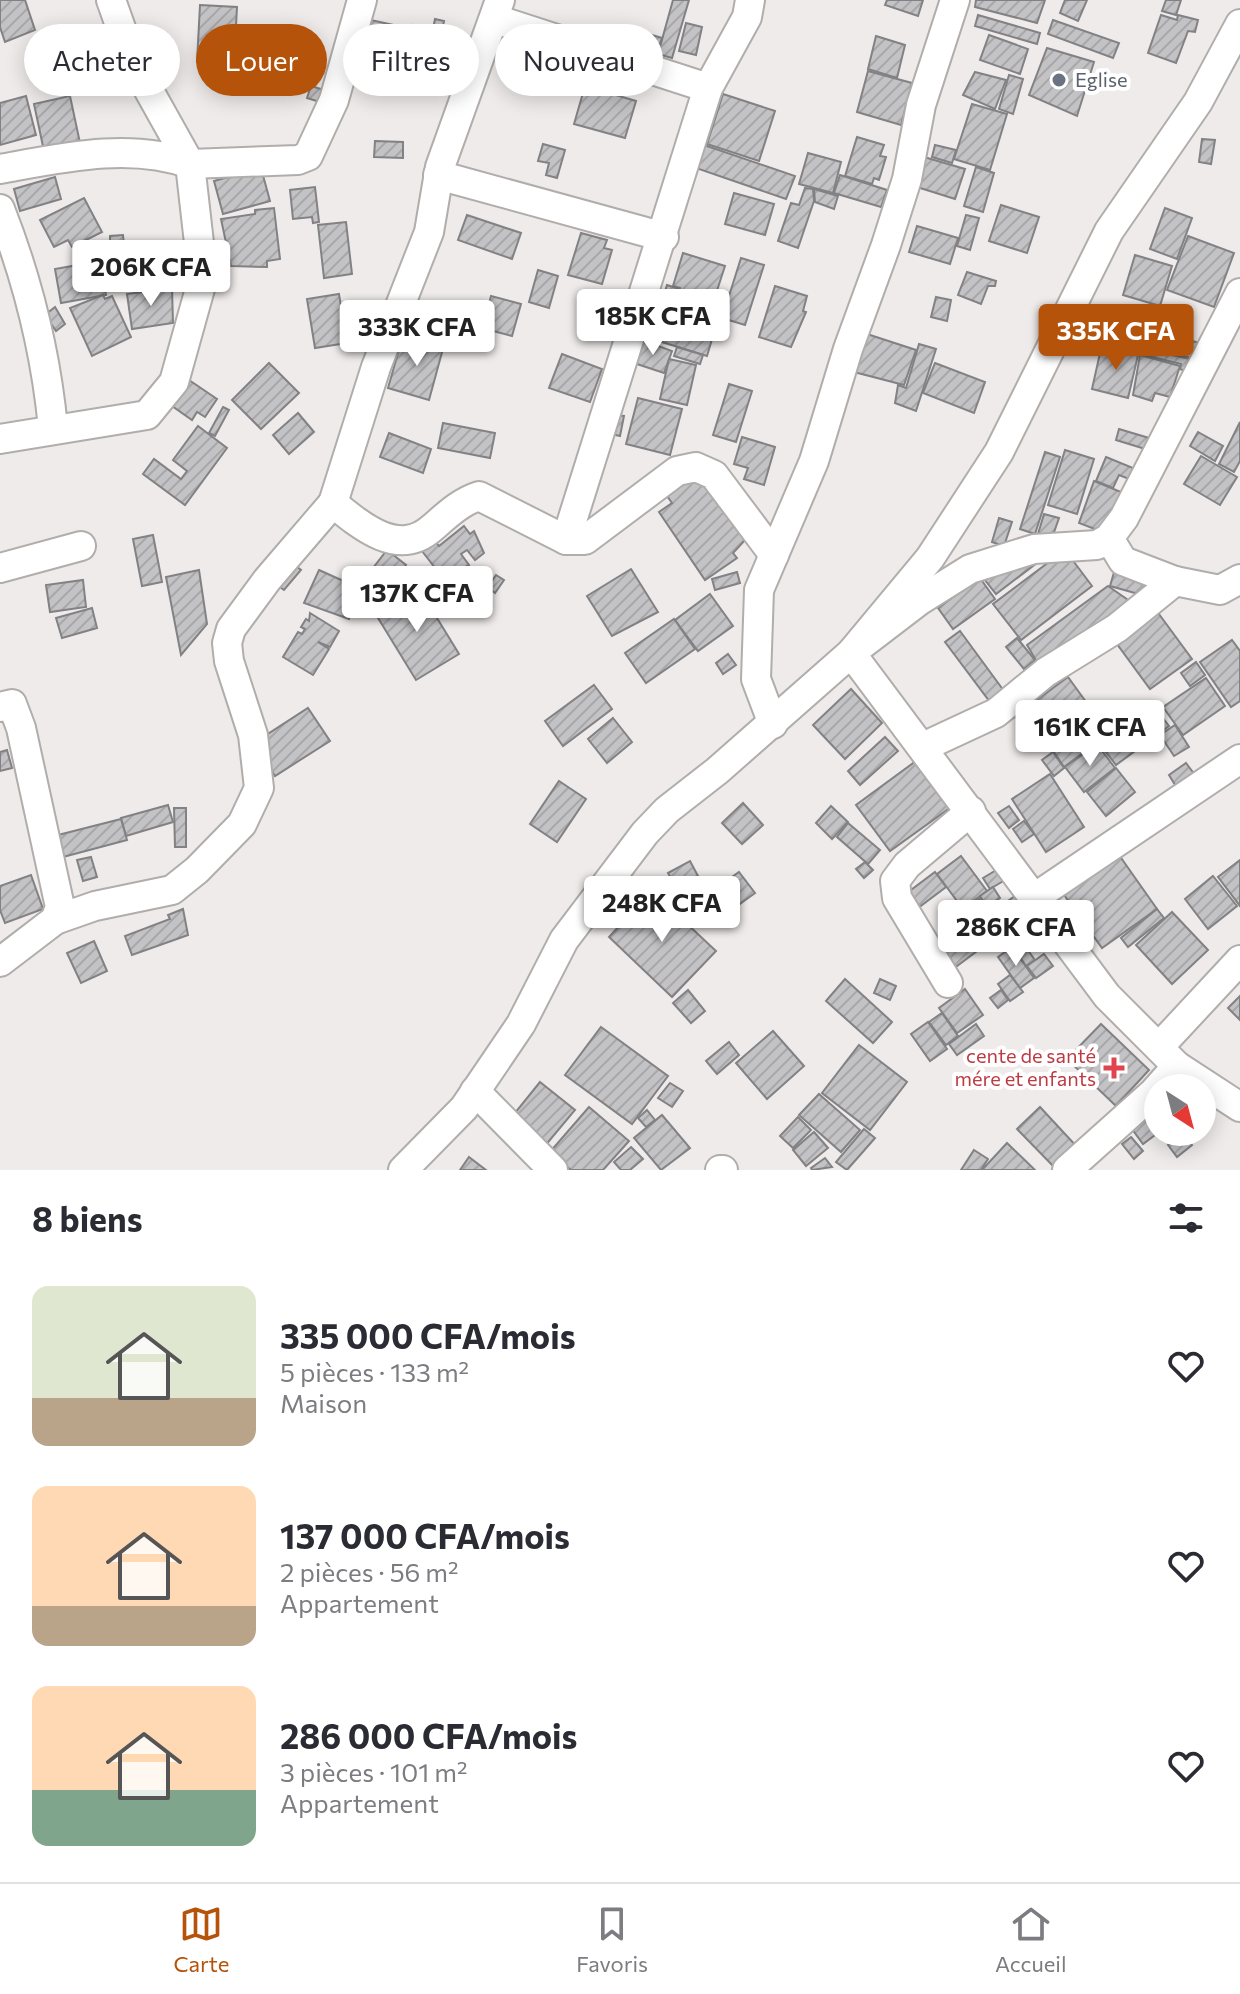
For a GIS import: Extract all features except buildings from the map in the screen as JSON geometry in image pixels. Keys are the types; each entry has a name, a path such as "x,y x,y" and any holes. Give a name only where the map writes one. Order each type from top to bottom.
{"street":[{"path":"0,439 147,415 174,382 203,278 190,164 133,62 111,0"},
{"path":"0,169 67,157 130,153 168,156 190,164 298,160 308,156 334,100 362,0"},
{"path":"566,540 664,237 708,88 747,17 750,0"},
{"path":"773,724 756,679 759,590 814,461 853,334 886,245 907,179 921,105 955,0"},
{"path":"0,962 55,920 116,900 172,890 242,824 259,788 253,735 229,661 227,643 231,629 267,580 333,503 376,367 429,232 438,175 497,9 708,88"},
{"path":"851,653 930,558 999,452 1109,231 1198,102 1240,24"},
{"path":"438,175 664,237"},
{"path":"0,209 41,350 53,428"},
{"path":"403,1170 464,1108 521,1024 564,940 645,833 851,653 919,601 970,569 1034,549 1061,545 1082,548 1109,538 1124,518 1240,293"},
{"path":"333,503 355,521 401,544 414,541 467,500 479,496 566,540 585,540 677,471 696,467 714,475 774,555"},
{"path":"1109,538 1123,561 1175,581 1233,590"},
{"path":"0,568 81,546"},
{"path":"923,747 996,713 1046,672 1117,628 1175,581"},
{"path":"851,653 1107,996 1168,1056 1240,1107"},
{"path":"0,707 12,704 21,728 24,753 59,894 60,907 55,920"},
{"path":"1034,898 1240,759"},
{"path":"948,983 897,898 895,881 907,865 971,811"},
{"path":"1067,1170 1153,1093 1168,1056 1240,960"},
{"path":"475,1091 553,1170"}],"place":[{"name":"Eglise","path":"1059,80"},
{"name":"cente de santé mére et enfants","path":"1114,1068"}]}
